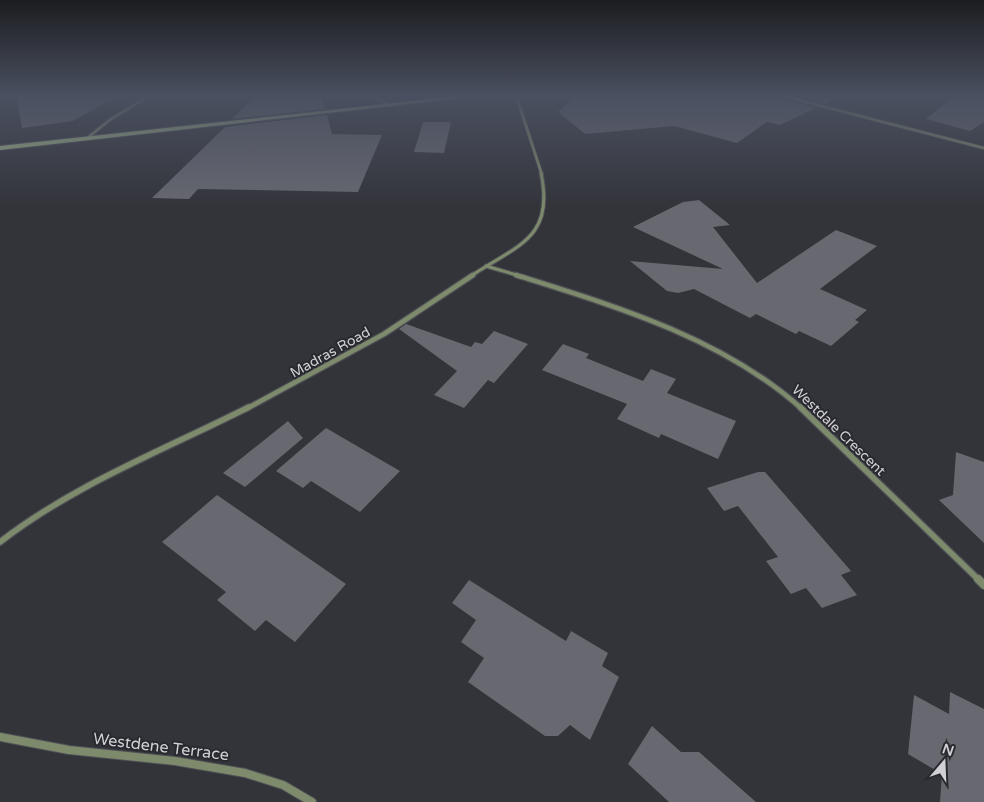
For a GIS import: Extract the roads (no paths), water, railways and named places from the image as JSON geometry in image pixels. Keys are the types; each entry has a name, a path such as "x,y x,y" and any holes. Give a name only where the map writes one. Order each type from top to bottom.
{"street":[{"path":"86,139 94,132"},
{"path":"0,148 147,132"},
{"name":"Madras Road","path":"0,542 35,515 94,483 312,376 430,307 486,266 514,249 528,238 544,216 543,177 528,132"},
{"path":"923,132 984,148"},
{"name":"Westdale Crescent","path":"486,266 603,302 672,330 712,348 781,390 821,426 984,585"},
{"name":"Westdene Terrace","path":"0,738 49,749 150,757 224,768 280,784 312,802"}]}
